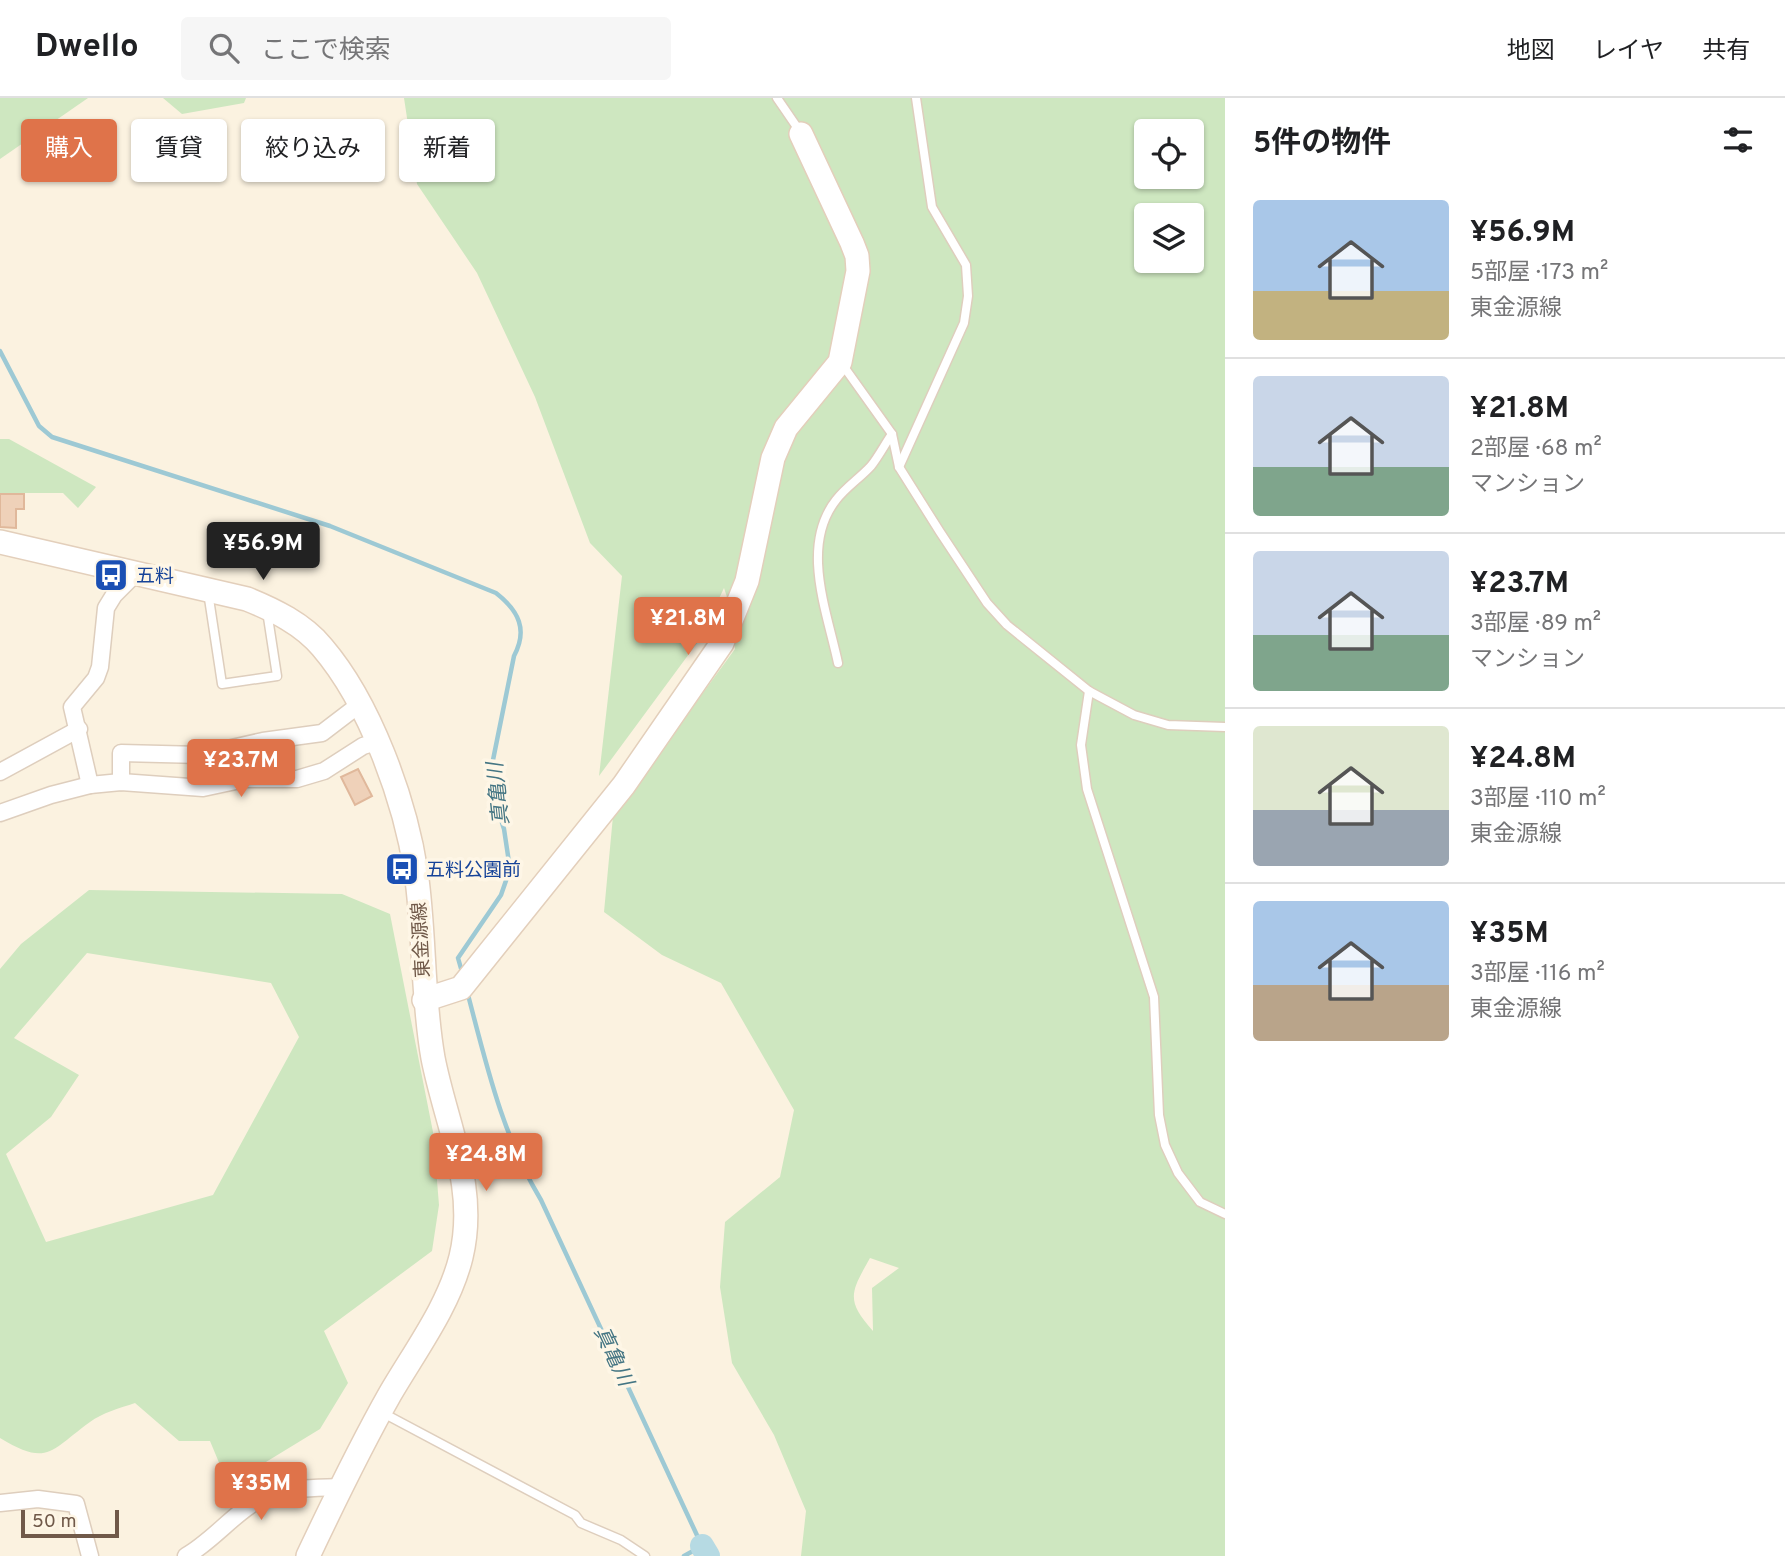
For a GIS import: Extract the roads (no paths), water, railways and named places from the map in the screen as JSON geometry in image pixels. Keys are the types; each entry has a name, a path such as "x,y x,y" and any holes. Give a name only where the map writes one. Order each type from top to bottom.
{"main road":[{"path":"424,1000 461,988 624,785 709,665 741,602 779,442 786,428 840,362 850,322 857,256 802,134"},
{"name":"東金源線","path":"0,542 138,571 207,589 282,614 321,646 360,704 397,796 412,853 424,1000 434,1061 460,1154 466,1208 462,1255 452,1285 380,1411 308,1556"}],"street":[{"path":"90,785 72,707 96,678 100,667 106,608 114,595 138,571"},
{"path":"121,782 121,753 201,755 263,741 322,733 360,704"},
{"path":"0,772 79,729"},
{"path":"0,813 51,794 90,785 121,782 203,788 245,779 297,779 324,771 363,746 376,742"},
{"path":"186,1556 205,1546 267,1495 301,1488 340,1487"},
{"path":"0,1503 38,1499 76,1504 90,1556"}],"lane":[{"path":"777,98 802,134"},
{"path":"899,467 964,323 968,296 965,265 932,207 916,98"},
{"path":"840,362 892,434 899,467 987,603 1007,625 1089,691 1134,715 1168,725 1225,727"},
{"path":"838,663 819,573 818,542 822,520 837,498 871,466 892,434"},
{"path":"207,589 222,684 277,676 266,607"},
{"path":"1089,691 1082,745 1087,789 1154,997 1159,1115 1165,1145 1178,1173 1200,1202 1225,1214"},
{"path":"380,1411 575,1515 581,1523 621,1540 645,1556"}],"waterway":[{"name":"真亀川","path":"0,351 39,426 52,437 330,526 496,593 510,607 521,629 493,760 496,804 504,829 510,869 501,895 458,958 462,972"},
{"name":"真亀川","path":"467,991 496,1098 516,1150 702,1546 684,1556"},
{"name":"真亀川","path":"702,1546 708,1556"}],"place":[{"name":"五料","path":"111,575"},
{"name":"五料公園前","path":"402,869"}]}
